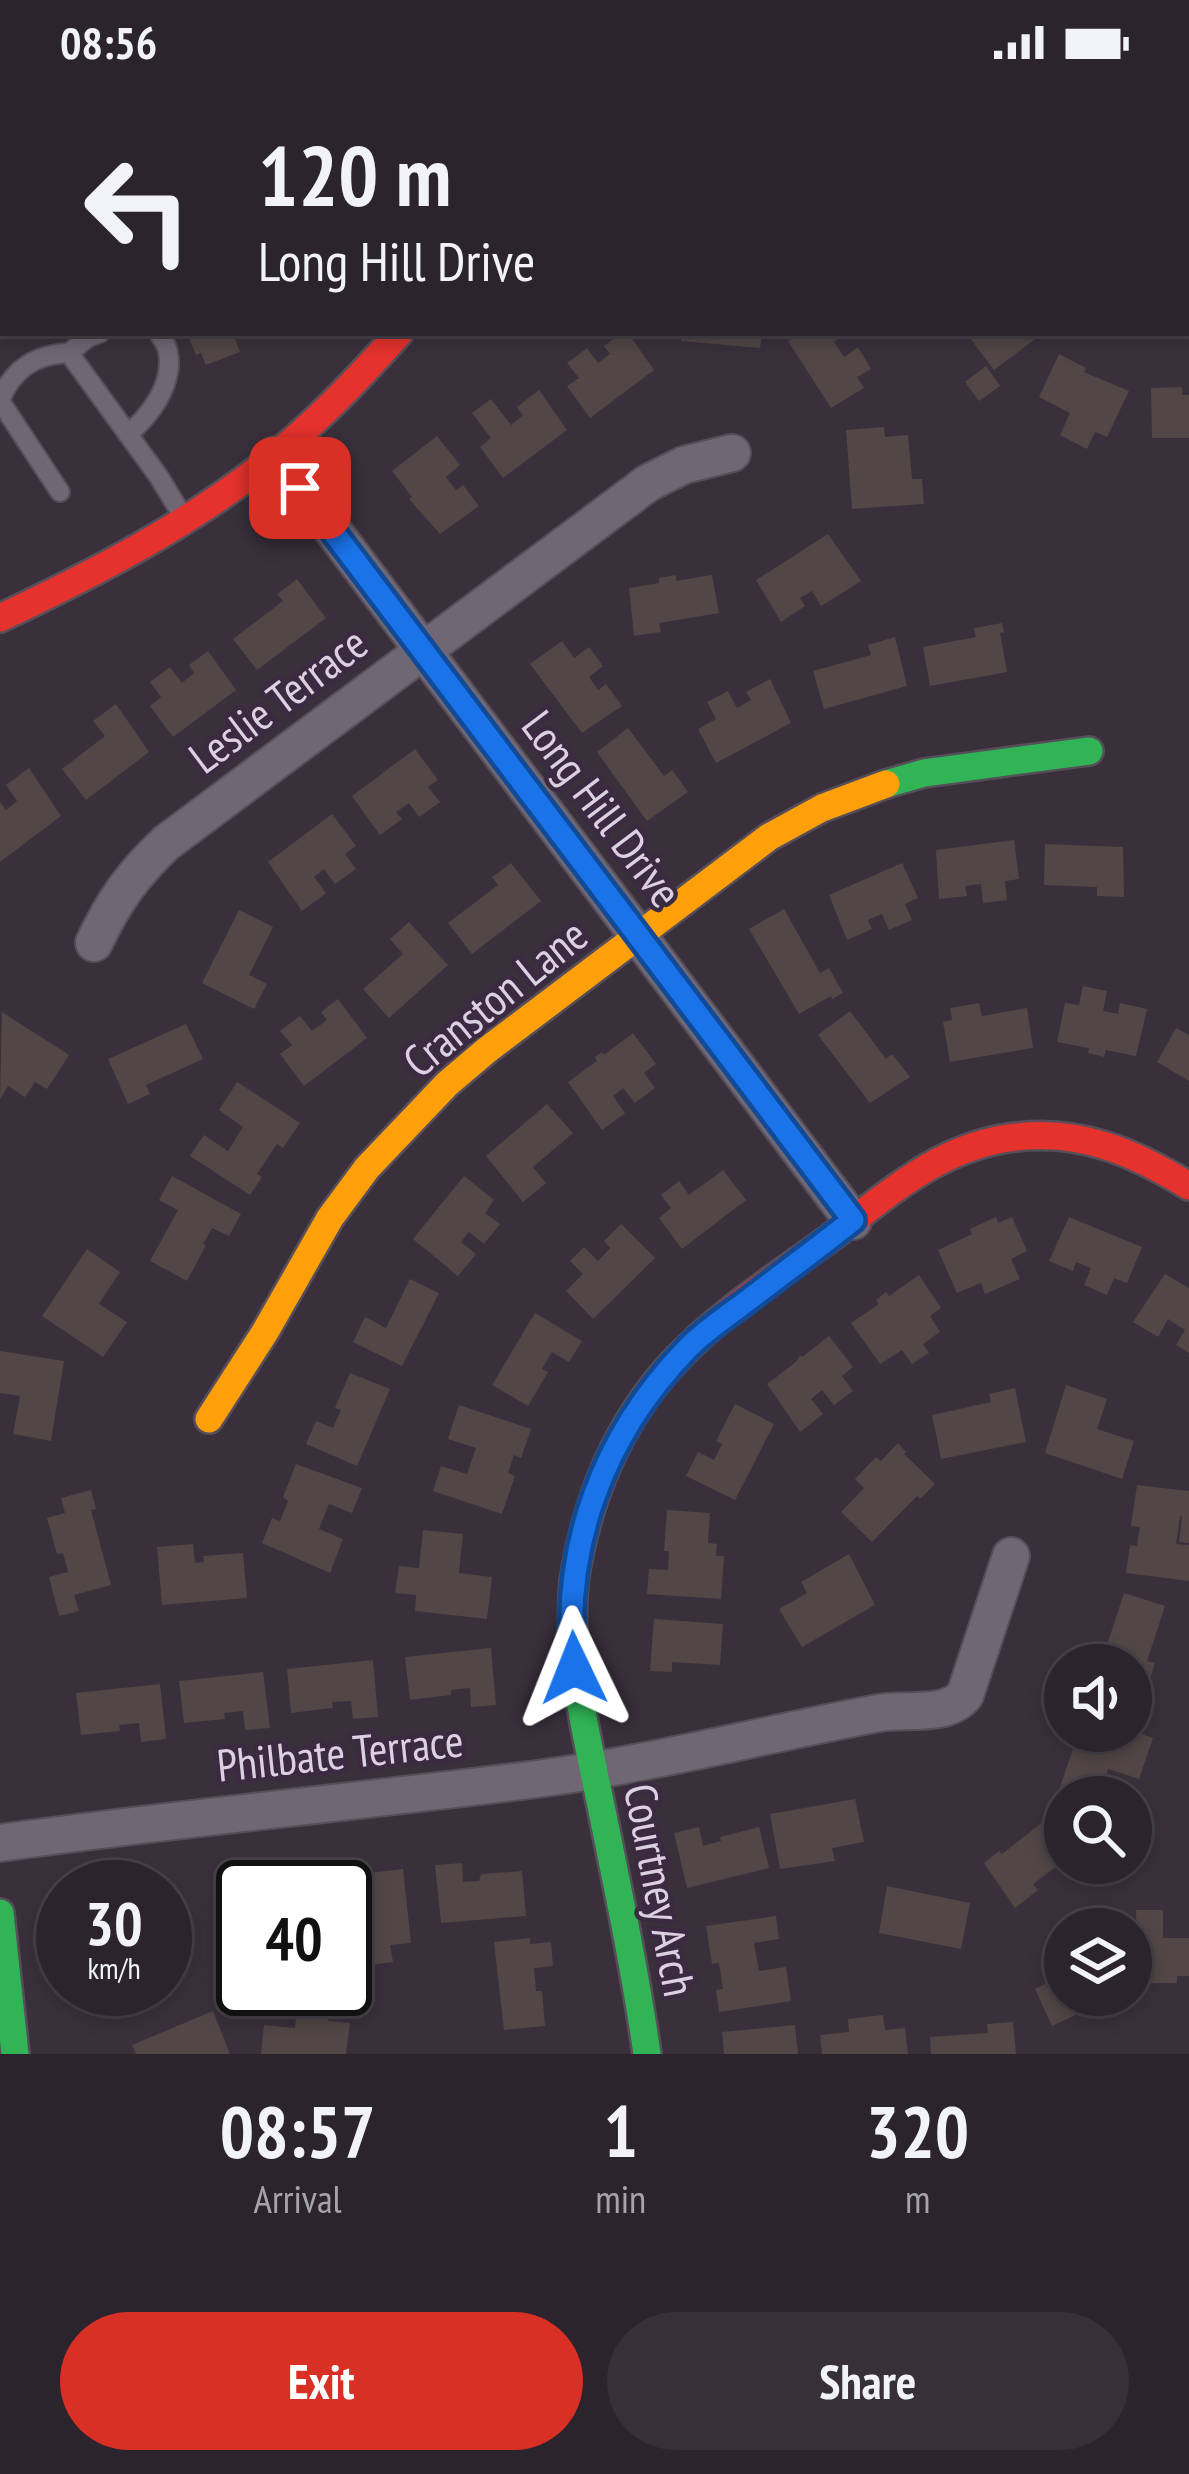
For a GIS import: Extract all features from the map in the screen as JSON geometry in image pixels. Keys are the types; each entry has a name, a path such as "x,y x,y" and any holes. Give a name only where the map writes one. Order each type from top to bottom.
{"street":[{"path":"0,618 53,594 185,520 275,455 341,397 396,336"},
{"name":"Leslie Terrace","path":"94,943 111,905 166,843 648,483 684,465 732,453"},
{"name":"Long Hill Drive","path":"275,455 853,1220"},
{"name":"Cranston Lane","path":"209,1419 265,1332 329,1217 367,1168 447,1084 638,937 769,838 822,808 924,773 1089,751"},
{"name":"Courtney Arch","path":"647,2054 577,1694 571,1641 581,1533 616,1443 687,1349 900,1184 948,1154 988,1141 1073,1136 1148,1160 1189,1186"},
{"name":"Philbate Terrace","path":"0,1843 538,1779 885,1711 948,1708 965,1695 1011,1556"},
{"path":"0,1913 15,2054"}],"lane":[{"path":"60,492 0,401 9,378 46,354 69,353 92,336"},
{"path":"128,434 150,416 165,380 169,353 160,336"},
{"path":"69,353 185,520"}],"building":[{"path":"188,336 242,336 235,339 240,352 206,365 201,353 196,355"},
{"path":"617,336 630,336 654,370 590,418 567,386 579,378 567,363 587,348 598,363 610,354 604,346"},
{"path":"681,336 762,336 760,348 681,341"},
{"path":"795,336 843,336 834,342 844,357 858,347 871,369 857,377 864,388 831,408 788,341"},
{"path":"968,336 1039,336 994,370"},
{"path":"1059,354 1086,368 1084,372 1129,391 1107,437 1095,432 1087,449 1060,435 1070,413 1039,397"},
{"path":"986,366 1000,386 979,401 965,382"},
{"path":"1182,387 1182,395 1189,395 1189,438 1152,438 1151,388"},
{"path":"539,390 567,430 503,478 480,447 491,438 472,413 491,399 511,425 523,415 517,407"},
{"path":"884,427 885,437 908,435 912,479 922,479 924,504 852,509 846,430"},
{"path":"437,436 460,465 446,477 456,490 463,485 479,506 440,534 392,471"},
{"path":"828,534 861,581 821,606 812,591 800,598 805,606 781,622 756,580"},
{"path":"676,575 676,581 712,575 719,613 659,623 661,632 634,636 629,588"},
{"path":"297,579 326,618 257,670 233,639 283,601 277,594"},
{"path":"1002,623 1007,672 930,686 923,647 976,637 974,628"},
{"path":"895,637 907,686 824,709 813,671 871,655 868,645"},
{"path":"562,641 574,658 589,647 603,666 589,677 598,690 606,684 622,706 582,733 530,664"},
{"path":"208,651 236,690 173,737 150,706 161,697 150,682 170,667 182,683 194,673 189,665"},
{"path":"770,679 791,723 716,763 698,729 716,719 707,702 728,691 737,708 751,700 746,692"},
{"path":"116,704 149,752 86,800 62,769 105,736 93,721"},
{"path":"628,728 664,776 672,770 688,792 647,821 597,752"},
{"path":"415,749 438,780 428,787 440,802 419,817 409,803 396,812 402,819 380,835 352,796"},
{"path":"29,768 61,816 0,862 0,802 6,810 17,801 6,785"},
{"path":"332,814 356,846 345,854 356,869 335,884 324,869 314,877 326,893 302,911 268,862"},
{"path":"1014,840 1019,879 1005,881 1007,900 983,903 981,884 965,886 967,896 939,899 936,850"},
{"path":"1045,844 1123,847 1124,897 1097,896 1097,887 1044,885"},
{"path":"511,863 541,901 472,954 448,923 498,885 492,877"},
{"path":"902,863 918,898 905,904 912,920 889,930 882,914 868,920 872,929 847,940 829,895"},
{"path":"784,909 820,973 829,968 843,993 799,1014 749,929"},
{"path":"239,910 273,927 249,975 267,984 254,1009 202,983"},
{"path":"409,922 448,965 389,1018 363,989 403,954 390,939"},
{"path":"1083,986 1107,991 1103,1011 1118,1014 1120,1003 1147,1009 1136,1056 1106,1050 1104,1057 1088,1053 1089,1048 1057,1042 1065,1003 1079,1005"},
{"path":"338,999 367,1038 304,1086 280,1054 292,1045 280,1031 300,1016 312,1031 327,1020 321,1012"},
{"path":"979,1003 982,1016 1027,1008 1033,1048 950,1062 943,1022 952,1020 950,1008"},
{"path":"850,1011 886,1059 892,1054 910,1077 870,1103 818,1035"},
{"path":"2,1012 69,1055 47,1089 35,1082 25,1097 8,1086 0,1099"},
{"path":"186,1024 203,1059 146,1085 150,1094 128,1104 108,1059"},
{"path":"1176,1028 1189,1035 1189,1081 1157,1062"},
{"path":"633,1033 656,1064 644,1073 655,1088 635,1103 623,1088 613,1096 625,1113 602,1130 568,1082 597,1061 595,1057"},
{"path":"237,1082 300,1123 283,1148 277,1144 257,1174 262,1177 250,1195 190,1156 204,1135 228,1151 243,1127 219,1110"},
{"path":"547,1104 573,1133 533,1167 546,1183 523,1202 486,1156"},
{"path":"723,1170 746,1200 682,1249 659,1218 671,1208 661,1195 679,1181 689,1195"},
{"path":"172,1176 241,1214 229,1236 212,1228 187,1281 150,1261 178,1210 159,1200"},
{"path":"464,1176 494,1200 485,1213 500,1224 484,1244 469,1232 461,1242 476,1254 458,1276 413,1239"},
{"path":"996,1217 998,1223 1012,1217 1027,1251 1011,1259 1020,1279 985,1294 981,1283 957,1293 938,1250"},
{"path":"1069,1217 1142,1247 1127,1283 1114,1278 1107,1295 1084,1285 1091,1268 1076,1262 1073,1271 1049,1261"},
{"path":"621,1224 655,1258 593,1319 566,1291 583,1274 570,1261 584,1247 598,1261 610,1248 604,1241"},
{"path":"87,1249 120,1272 99,1304 127,1322 103,1357 42,1316"},
{"path":"1165,1274 1189,1288 1189,1353 1176,1345 1185,1330 1168,1319 1158,1337 1133,1322"},
{"path":"919,1275 941,1308 930,1316 940,1332 923,1344 929,1353 912,1364 902,1350 880,1364 851,1323 879,1304 876,1300 886,1292 889,1296"},
{"path":"410,1279 439,1293 402,1366 353,1342 365,1317 386,1328"},
{"path":"535,1313 582,1341 569,1362 552,1352 542,1369 548,1372 528,1406 492,1385"},
{"path":"829,1336 853,1367 842,1376 853,1391 834,1405 822,1390 811,1399 823,1414 800,1432 767,1384"},
{"path":"0,1351 64,1361 51,1441 13,1434 20,1396 0,1393"},
{"path":"350,1373 390,1389 357,1466 306,1444 316,1421 333,1428 341,1410 335,1408"},
{"path":"1066,1385 1107,1399 1097,1429 1134,1441 1122,1479 1045,1453"},
{"path":"1015,1388 1026,1442 941,1459 932,1415 991,1402 989,1394"},
{"path":"735,1404 774,1424 735,1500 686,1476 698,1452 714,1460 722,1444 716,1441"},
{"path":"459,1405 531,1429 521,1458 514,1455 508,1473 515,1476 502,1514 433,1491 441,1466 467,1474 476,1448 448,1439"},
{"path":"898,1443 935,1484 872,1542 841,1512 864,1488 855,1479"},
{"path":"296,1464 362,1488 352,1513 329,1504 319,1529 343,1539 330,1573 262,1543 272,1518 280,1521"},
{"path":"1137,1485 1189,1491 1189,1543 1179,1542 1180,1516 1176,1544 1189,1545 1189,1581 1126,1573 1130,1545 1137,1546 1140,1527 1131,1526"},
{"path":"91,1490 96,1509 91,1510 111,1585 74,1595 79,1611 59,1616 49,1577 68,1572 63,1553 57,1554 47,1518 65,1513 61,1498"},
{"path":"667,1510 710,1513 708,1543 717,1544 716,1556 724,1556 721,1599 647,1594 649,1569 668,1570 669,1551 664,1551"},
{"path":"423,1530 463,1534 459,1573 492,1577 487,1619 415,1611 416,1595 395,1593 399,1566 419,1568"},
{"path":"193,1544 195,1563 204,1562 203,1556 243,1553 247,1598 162,1605 157,1547"},
{"path":"849,1554 875,1605 802,1647 779,1609 807,1593 801,1582"},
{"path":"1124,1593 1165,1606 1152,1646 1107,1644"},
{"path":"654,1619 723,1624 720,1665 672,1662 672,1672 650,1671"},
{"path":"491,1648 496,1705 471,1707 470,1688 410,1700 405,1657"},
{"path":"373,1660 378,1717 353,1719 351,1701 291,1713 287,1669"},
{"path":"263,1672 270,1728 245,1730 243,1711 224,1713 225,1719 184,1723 179,1681"},
{"path":"160,1684 166,1739 141,1742 139,1723 119,1725 120,1731 81,1735 76,1693"},
{"path":"1072,1752 1148,1752 1140,1776 1108,1769 1106,1776 1064,1776"},
{"path":"855,1799 864,1842 832,1848 835,1861 780,1869 770,1814"},
{"path":"1044,1821 1044,1876 1033,1884 1038,1890 1015,1908 984,1863 999,1851 1002,1854"},
{"path":"699,1827 703,1846 759,1827 769,1868 687,1888 674,1833"},
{"path":"462,1863 463,1882 479,1881 481,1874 522,1871 526,1916 441,1923 435,1865"},
{"path":"403,1869 411,1943 390,1945 393,1962 372,1965 372,1873"},
{"path":"887,1886 970,1903 961,1949 879,1933"},
{"path":"1152,1910 1163,1910 1163,1938 1189,1938 1189,1976 1177,1976 1177,1983 1152,1983"},
{"path":"776,1916 779,1939 754,1943 759,1971 786,1967 791,2001 719,2012 716,1990 723,1989 719,1963 712,1964 706,1926"},
{"path":"530,1938 530,1944 551,1942 553,1966 534,1968 545,2026 504,2030 494,1942"},
{"path":"1044,1985 1044,2009 1035,1989"},
{"path":"213,2011 230,2054 136,2054 132,2045"},
{"path":"883,2015 885,2030 905,2028 908,2054 822,2054 820,2035 849,2032 848,2019"},
{"path":"296,2016 329,2016 328,2021 350,2023 346,2054 261,2054 264,2025 295,2028"},
{"path":"1047,2016 1074,2016 1052,2026"},
{"path":"1013,2022 1016,2054 931,2054 930,2037 988,2033 987,2024"},
{"path":"795,2025 798,2054 724,2054 722,2032"}],"traffic: fast":[{"path":"886,784 924,773 1089,751"},
{"path":"574,1582 579,1692 647,2054"},
{"path":"0,1913 15,2054"}],"traffic: slow":[{"path":"209,1419 330,1218 367,1168 447,1084 769,837 822,808 886,784"}],"traffic: jam":[{"path":"0,618 138,548 235,486 319,417 396,336"},
{"path":"574,1582 596,1492 621,1436 655,1385 731,1310 897,1187 964,1150 1040,1135 1107,1146 1189,1186"}],"route":[{"path":"300,488 853,1220 687,1349 616,1443 581,1533 573,1586 574,1668"}]}
